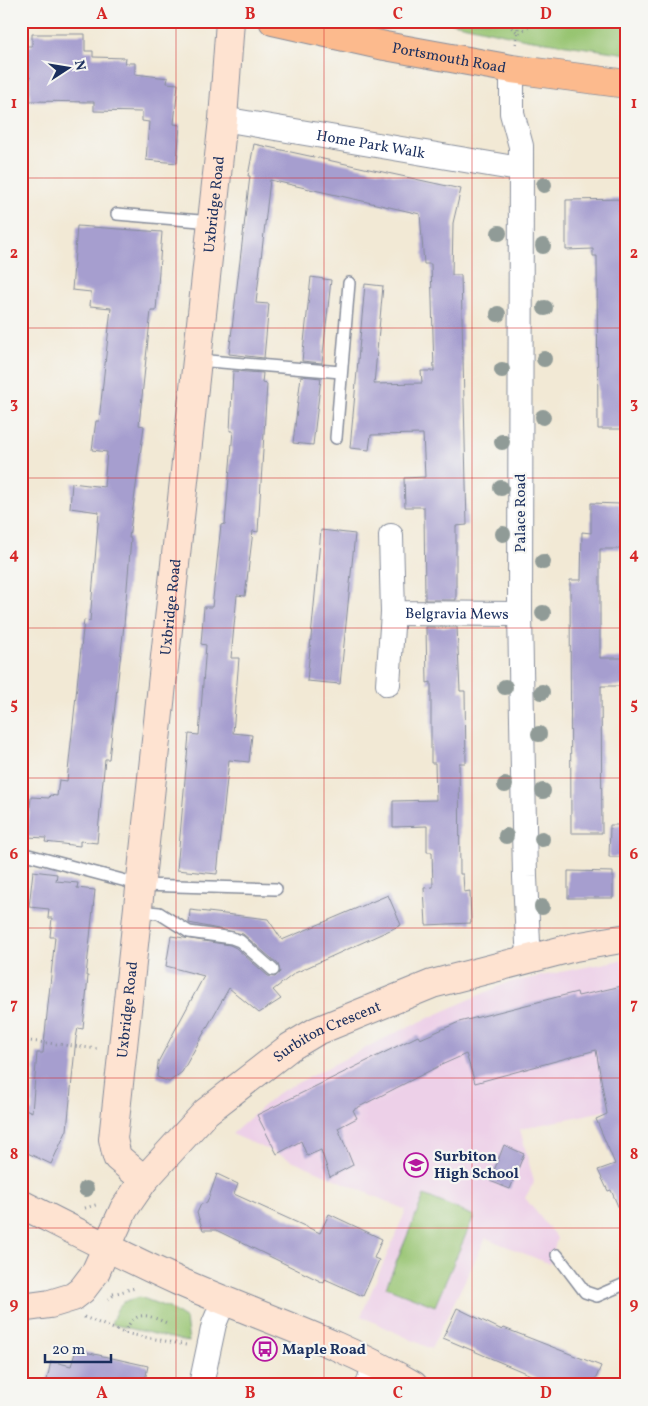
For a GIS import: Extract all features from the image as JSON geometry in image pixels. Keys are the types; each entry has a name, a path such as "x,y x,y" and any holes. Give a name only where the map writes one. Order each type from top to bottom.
{"main road":[{"name":"Portsmouth Road","path":"273,21 385,46 514,56 627,84"}],"street":[{"name":"Uxbridge Road","path":"144,1180 126,1166 114,1149 113,1139 124,1052 223,119 230,21"},
{"name":"Palace Road","path":"514,56 512,113 521,146 519,169 520,614 525,869 528,943 531,958"},
{"name":"Home Park Walk","path":"223,119 519,169"},
{"name":"Belgravia Mews","path":"388,684 393,613 391,536"},
{"name":"Belgravia Mews","path":"393,613 520,614"},
{"name":"Surbiton Crescent","path":"21,1308 50,1304 72,1297 90,1280 108,1247 124,1209 144,1180 206,1112 290,1047 317,1031 432,984 531,958 626,939"},
{"path":"21,1204 146,1267 334,1344 372,1374 414,1385"},
{"path":"201,1385 214,1324 224,1300"}],"lane":[{"path":"117,214 212,222"},
{"path":"336,438 349,282"},
{"path":"197,360 341,372"},
{"path":"21,854 140,898 189,932 232,938 240,941 273,970"},
{"path":"140,898 276,889"},
{"path":"557,1255 585,1292 597,1296 627,1283"}],"path":[{"path":"504,21 518,33"},
{"path":"514,56 519,21"},
{"path":"518,33 538,21"},
{"path":"590,21 627,27"},
{"path":"21,1040 124,1052"},
{"path":"83,1211 85,1207 99,1204 106,1198"},
{"path":"106,1290 114,1295 136,1288"},
{"path":"124,1333 130,1320 140,1315 153,1317 169,1324"},
{"path":"82,1316 124,1333 187,1346"}],"shaded area":[{"name":"Surbiton High School","path":"621,960 627,985 627,1106 520,1129 534,1182 525,1198 557,1238 550,1264 486,1238 431,1349 361,1316 406,1210 232,1134 278,1093 391,1035 506,983"}],"green space":[{"path":"444,21 627,21 627,54 526,39"},
{"path":"424,1195 474,1216 435,1306 386,1287"},
{"path":"140,1297 169,1308 186,1319 189,1342 111,1324 118,1308 124,1302"}],"building":[{"path":"32,34 85,34 85,51 93,51 93,57 126,58 125,63 135,63 135,74 168,78 167,83 178,84 174,124 180,125 177,163 146,160 149,122 142,121 142,112 94,111 94,102 30,101 30,77 21,77 21,46 32,46"},
{"path":"254,144 461,189 453,223 452,275 461,275 467,525 456,526 456,600 425,600 424,507 405,507 404,478 425,477 423,434 371,435 369,450 350,448 365,284 383,286 374,384 422,383 421,371 434,371 431,264 424,264 420,214 270,180 256,303 269,304 264,358 229,354 250,176 248,176"},
{"path":"627,199 624,429 598,429 597,256 593,256 593,249 566,250 566,200"},
{"path":"77,226 162,232 156,311 151,311 139,425 144,426 129,538 131,538 124,625 109,759 105,759 97,843 80,841 80,846 45,842 46,838 27,837 31,797 49,798 50,795 57,796 59,780 67,781 84,620 90,621 99,512 70,508 72,483 104,487 107,452 92,450 96,421 99,421 111,308 90,306 91,292 72,290"},
{"path":"311,277 331,280 322,363 302,361"},
{"path":"233,371 263,373 262,383 267,384 258,532 253,531 245,596 237,595 231,658 239,658 233,733 252,735 249,762 229,760 217,874 177,870 189,734 199,735 206,645 201,644 204,607 212,607 221,525 225,524 233,431 230,431"},
{"path":"301,376 321,378 313,445 293,443"},
{"path":"591,503 620,504 620,549 600,549 600,658 627,658 627,686 601,686 602,833 571,833 570,580 581,580 582,532 591,533"},
{"path":"321,530 355,534 340,684 307,681"},
{"path":"426,627 457,627 460,691 465,691 466,763 459,763 460,874 463,874 464,892 470,891 471,923 426,925 424,888 433,887 432,852 427,852 427,826 393,827 393,801 436,800 435,763 431,763 431,682 427,683"},
{"path":"610,825 627,825 627,857 609,857"},
{"path":"33,871 57,874 56,881 78,883 77,888 95,890 86,976 88,976 83,1029 78,1028 76,1038 67,1130 51,1164 21,1150 21,1107 32,1112 37,1053 43,1053 55,937 50,937 52,918 48,918 49,909 29,907"},
{"path":"568,871 613,872 613,898 568,898"},
{"path":"388,895 401,925 295,973 273,990 281,999 259,1013 229,988 182,1072 169,1082 157,1077 158,1062 204,976 166,966 171,936 230,945 268,976 275,977 280,972 278,964 243,934 189,923 190,910 268,919 282,940"},
{"path":"622,986 627,1008 627,1227 611,1190 608,1191 598,1170 615,1164 596,1119 607,1114 596,1050 475,1083 466,1054 439,1066 353,1110 357,1118 338,1128 353,1165 330,1177 321,1150 307,1156 301,1141 277,1154 257,1115 418,1036 420,1039 459,1022 577,992 578,996"},
{"path":"504,1145 524,1154 510,1189 490,1181"},
{"path":"217,1174 238,1184 234,1194 320,1233 329,1214 382,1239 374,1258 379,1260 363,1296 325,1279 324,1283 216,1230 203,1230 197,1213 201,1204 207,1203"},
{"path":"457,1308 502,1330 504,1328 601,1366 593,1385 537,1385 540,1379 443,1338"},
{"path":"76,1350 148,1366 144,1385 46,1385 51,1361 71,1366"}],"place":[{"name":"Surbiton High School","path":"416,1165"},
{"name":"Maple Road","path":"265,1349"}]}
